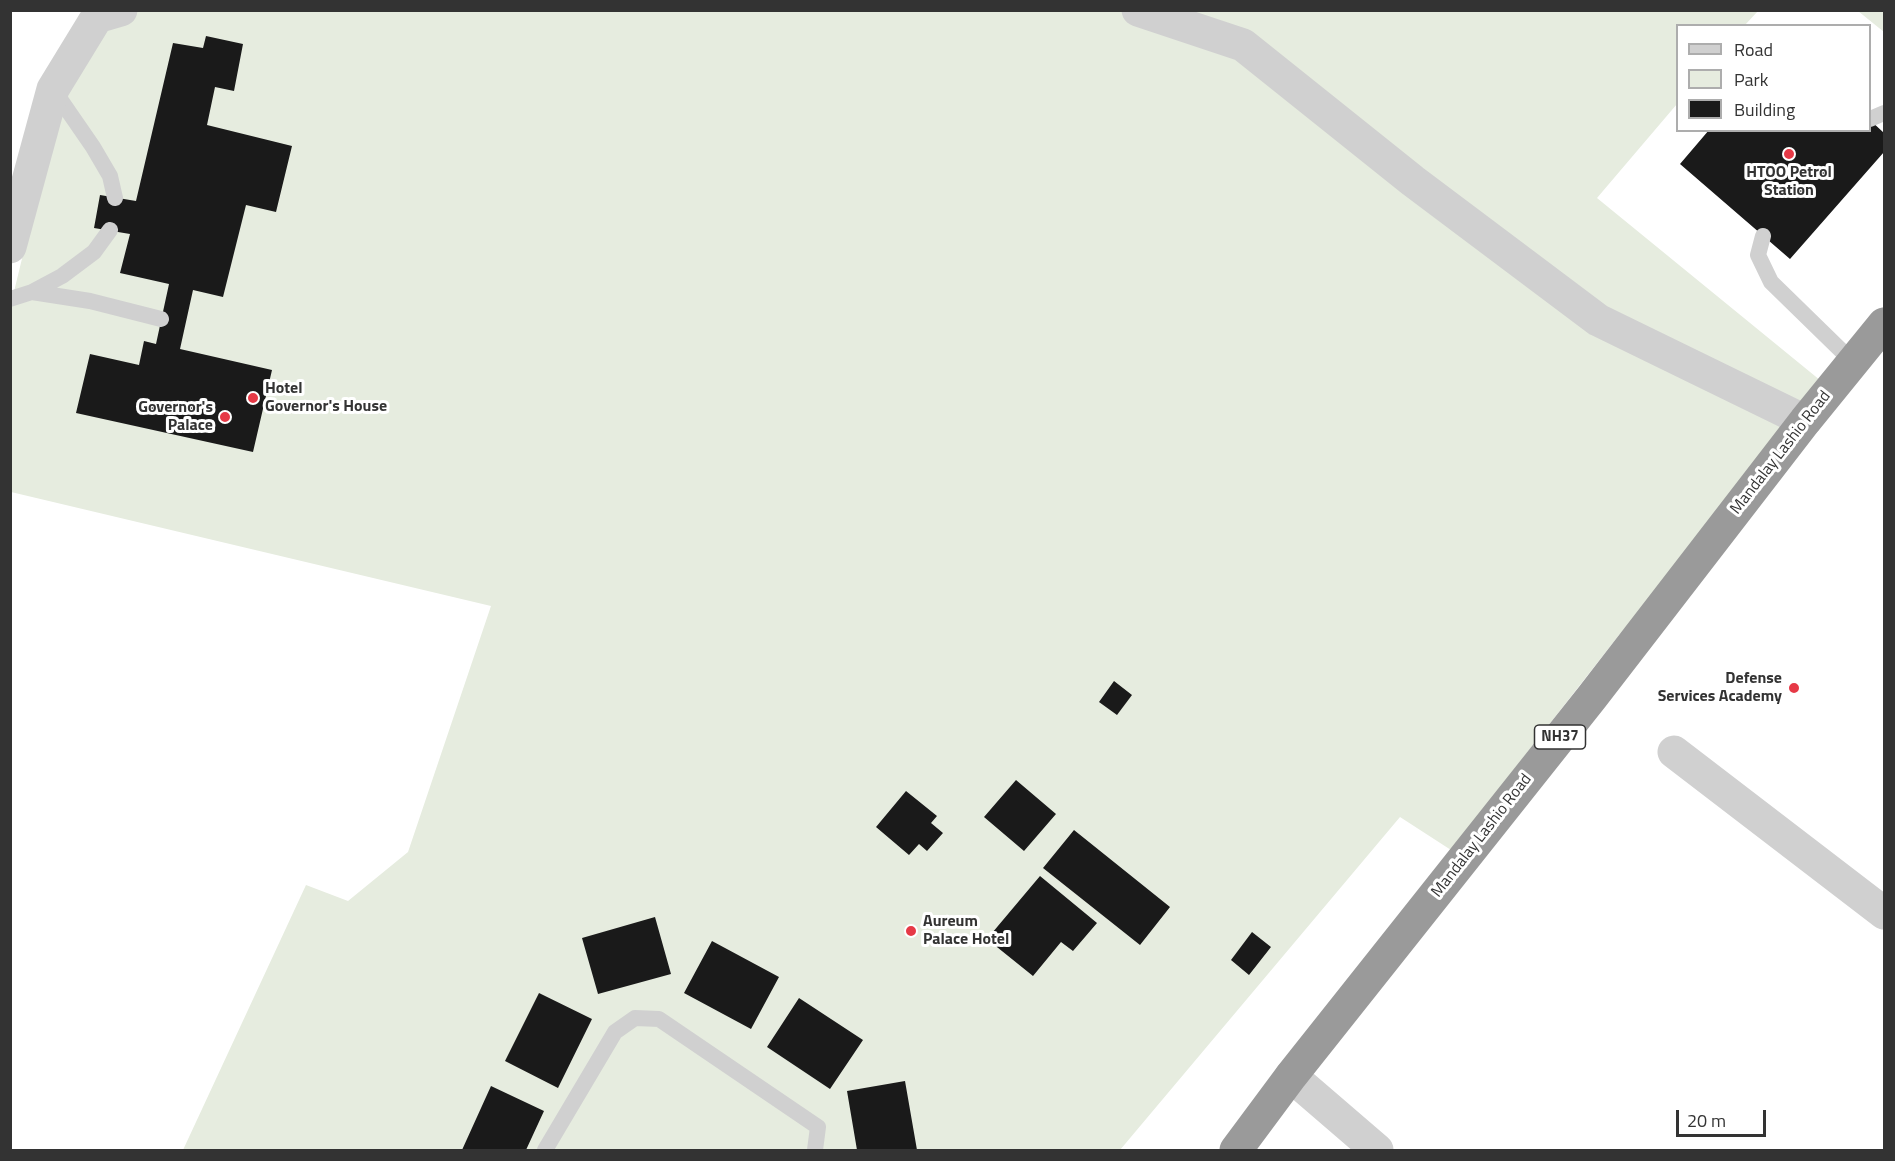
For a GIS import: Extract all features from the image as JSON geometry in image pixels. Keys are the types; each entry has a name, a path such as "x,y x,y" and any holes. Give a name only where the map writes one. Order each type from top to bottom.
{"highway":[{"name":"Mandalay Lashio Road","path":"1236,1150 1291,1076 1592,698 1805,421 1884,324"}],"street":[{"path":"10,247 53,89 97,17 121,10"},
{"path":"1138,10 1243,45 1413,181 1598,320 1805,421"},
{"path":"1674,752 1884,913"},
{"path":"1291,1076 1377,1150"}],"lane":[{"path":"53,89 110,176 115,198"},
{"path":"10,299 32,292 62,276 94,252 110,230"},
{"path":"1763,236 1758,255 1771,282 1853,362"},
{"path":"32,292 90,301 161,319"},
{"path":"545,1150 615,1032 635,1018 659,1019 818,1127 815,1150"}],"green space":[{"path":"97,11 1758,11 1746,24 1676,24 1676,105 1597,198 1826,385 1619,635 1451,850 1400,817 1120,1150 183,1150 306,885 348,901 408,852 491,606 11,492 11,304 51,139"},
{"path":"1858,11 1884,11 1884,32"}],"building":[{"path":"206,36 243,44 234,91 215,87 207,125 292,146 276,212 246,205 223,297 193,290 180,349 272,370 253,452 76,413 90,354 139,365 144,341 156,344 169,284 120,273 130,234 94,228 100,195 136,201 173,43 203,48"},
{"path":"1871,121 1884,133 1884,152 1790,259 1680,164 1707,132 1871,132"},
{"path":"1114,681 1132,695 1117,715 1099,702"},
{"path":"1016,780 1056,814 1024,851 984,817"},
{"path":"906,791 937,816 931,823 943,833 927,851 919,844 909,855 876,827"},
{"path":"1074,830 1170,907 1140,945 1043,868"},
{"path":"1040,876 1097,923 1073,951 1061,942 1033,976 987,939"},
{"path":"655,917 671,974 598,994 582,938"},
{"path":"1252,932 1271,947 1249,975 1231,960"},
{"path":"712,941 779,977 751,1029 684,993"},
{"path":"539,993 592,1019 558,1088 505,1061"},
{"path":"799,998 863,1040 830,1089 767,1047"},
{"path":"905,1081 917,1150 857,1150 847,1091"},
{"path":"491,1086 544,1111 526,1150 462,1150"}],"place":[{"name":"HTOO Petrol Station","path":"1789,154"},
{"name":"Hotel Governor's House","path":"253,398"},
{"name":"Governor's Palace","path":"225,417"},
{"name":"Defense Services Academy","path":"1794,688"},
{"name":"Aureum Palace Hotel","path":"911,931"}]}
